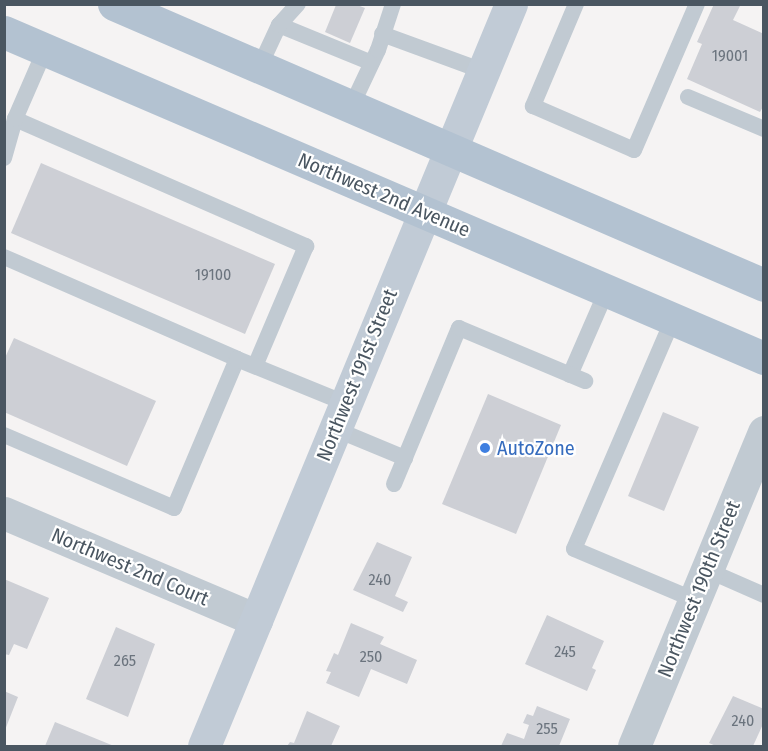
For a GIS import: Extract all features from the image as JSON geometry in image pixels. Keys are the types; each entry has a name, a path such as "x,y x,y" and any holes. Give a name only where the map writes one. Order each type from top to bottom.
{"main road":[{"path":"114,4 764,285"},
{"name":"Northwest 2nd Avenue","path":"4,32 764,358"}],"street":[{"name":"Northwest 191st Street","path":"204,747 511,4"},
{"name":"Northwest 190th Street","path":"634,747 764,432"},
{"name":"Northwest 2nd Court","path":"4,513 256,620"}],"lane":[{"path":"259,68 279,25 297,4"},
{"path":"351,107 372,63 393,4"},
{"path":"576,4 533,106 634,150 697,4"},
{"path":"279,25 372,63"},
{"path":"382,34 483,71"},
{"path":"4,158 15,119 45,50"},
{"path":"688,97 764,129"},
{"path":"15,119 306,246 255,366"},
{"path":"4,257 255,366 340,416 405,458"},
{"path":"394,484 459,328 578,378 607,291"},
{"path":"673,319 574,549 695,600"},
{"path":"4,435 174,508 237,359"},
{"path":"707,570 764,595"}],"building":[{"path":"714,4 741,4 733,20 764,34 764,105 760,112 687,79 702,44 697,42"},
{"path":"336,5 357,5 365,8 350,43 325,32"},
{"path":"41,163 275,264 245,334 11,233"},
{"path":"14,338 156,401 127,466 4,412 4,360"},
{"path":"488,394 561,425 516,534 442,504"},
{"path":"663,412 699,427 664,511 628,496"},
{"path":"377,542 412,557 395,596 408,602 403,612 353,590"},
{"path":"4,579 49,598 27,649 14,644 9,655 4,654"},
{"path":"547,615 604,641 592,668 596,670 587,691 525,664"},
{"path":"351,623 384,637 380,644 417,660 407,684 371,669 359,697 326,683 331,672 326,671 334,653 338,655"},
{"path":"116,627 155,644 128,717 86,699"},
{"path":"4,691 18,697 5,730 4,730"},
{"path":"733,696 764,709 764,722 753,746 716,746 709,743"},
{"path":"537,706 570,719 559,746 501,746 507,733 524,739 529,725 523,723 527,714 533,716"},
{"path":"307,711 340,726 331,746 287,746 290,742 294,743"},
{"path":"55,722 87,735 114,746 45,746"}],"place":[{"name":"AutoZone","path":"485,448"}]}
